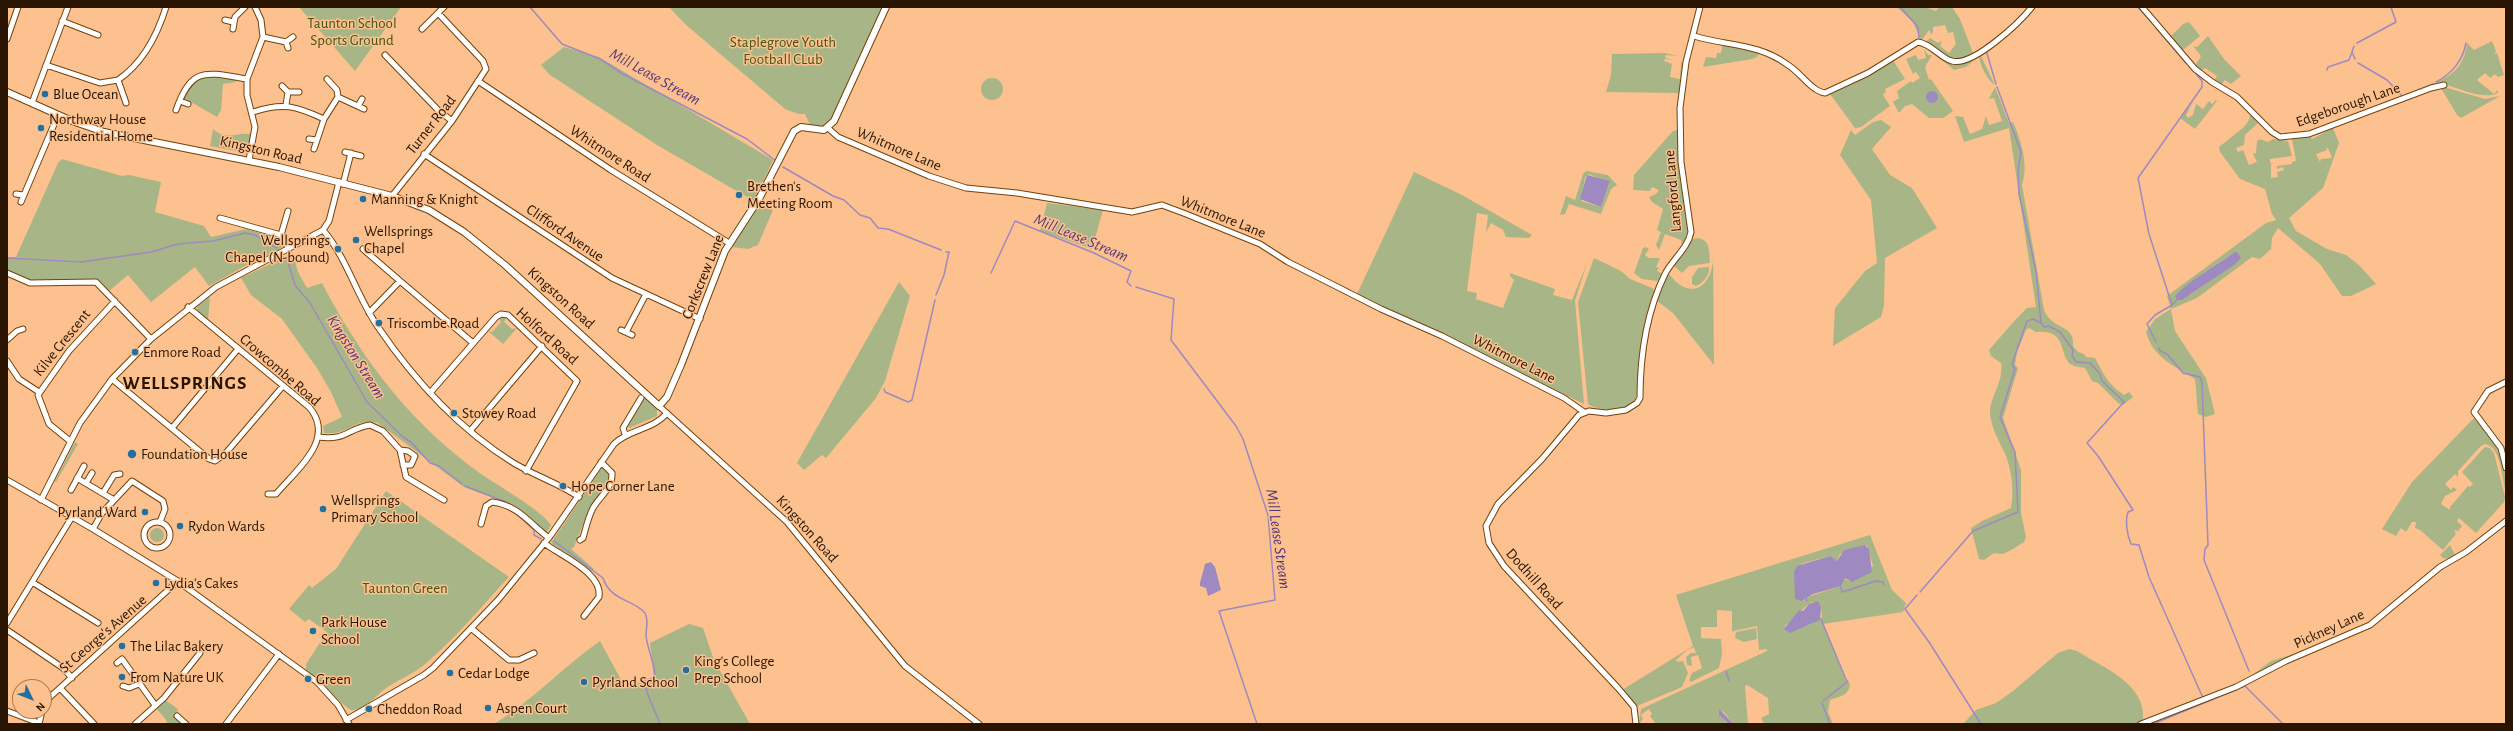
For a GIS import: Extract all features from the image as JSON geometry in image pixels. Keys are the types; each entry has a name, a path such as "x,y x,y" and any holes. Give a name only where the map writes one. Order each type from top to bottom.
{"street":[{"path":"7,39 8,32 18,7"},
{"path":"32,103 68,7"},
{"path":"46,65 91,81 107,83 118,80 141,58 158,28 165,7"},
{"path":"233,29 233,22 237,13 245,7"},
{"path":"249,160 255,127 253,112 247,95 247,79 263,37 261,20 255,7"},
{"path":"422,29 444,7"},
{"path":"828,128 834,121 871,45 886,7"},
{"name":"Langford Lane","path":"1584,412 1618,411 1638,402 1644,342 1655,301 1669,266 1690,236 1690,217 1682,177 1679,120 1686,62 1694,36 1700,7"},
{"path":"1694,36 1749,46 1773,56 1800,74 1819,91 1825,93 1872,70 1918,42 1926,45 1950,60 1962,61 2008,32 2032,7"},
{"name":"Edgeborough Lane","path":"2142,7 2195,69 2212,82 2238,97 2272,132 2280,137 2309,134 2431,88 2444,85"},
{"name":"Turner Road","path":"392,196 424,154 452,121 487,66 438,13"},
{"path":"225,20 233,22"},
{"path":"62,21 98,35"},
{"path":"263,37 286,42 293,37"},
{"path":"286,42 288,48"},
{"path":"385,55 438,110 452,121"},
{"path":"176,110 189,83 200,75 247,79"},
{"path":"314,149 324,119 338,97 337,90 327,79"},
{"path":"118,80 126,103"},
{"name":"Whitmore Road","path":"478,81 611,170 729,243"},
{"path":"282,86 288,92 299,92"},
{"name":"Kingston Road","path":"7,92 58,115 104,132 249,160 392,196 429,210 464,232 593,344 787,522 905,666 979,724"},
{"path":"286,105 288,92"},
{"path":"338,97 364,109"},
{"path":"358,106 362,99"},
{"path":"180,101 188,104"},
{"path":"253,112 267,107 286,105 303,109 324,119"},
{"path":"21,202 58,115"},
{"name":"Corkscrew Lane","path":"659,406 672,386 700,319 729,243 760,197 794,131 805,127 818,130 828,128"},
{"name":"Whitmore Lane","path":"828,128 838,137 929,176 962,187 1017,193 1132,212 1162,205 1186,214 1260,244 1304,270 1564,398 1584,412"},
{"path":"309,139 316,140"},
{"path":"345,152 361,156"},
{"path":"41,500 70,441 112,380 151,339 188,307 237,274 289,249 323,230 329,221 352,154"},
{"name":"Clifford Avenue","path":"424,154 594,267 646,294 700,319"},
{"path":"16,194 23,195"},
{"path":"281,235 288,211"},
{"path":"220,218 281,235 289,249"},
{"path":"233,228 235,222"},
{"path":"323,230 336,250 369,313 398,355 430,393 470,431 526,470 579,497"},
{"path":"363,249 473,343"},
{"path":"7,273 30,283 92,281 99,284 151,339"},
{"path":"369,313 400,280"},
{"path":"632,335 624,331 646,294"},
{"name":"Kilve Crescent","path":"70,441 49,424 39,400 40,392 69,351 115,301"},
{"name":"Crowcombe Road","path":"188,307 313,412 319,424 318,437"},
{"name":"Holford Road","path":"430,393 496,317 503,314 508,315 577,381 526,470"},
{"path":"14,325 17,331"},
{"path":"7,340 17,331 23,329"},
{"path":"470,431 542,346"},
{"path":"172,428 238,349"},
{"path":"7,361 19,379 40,392"},
{"path":"112,380 209,459 219,460 283,386"},
{"path":"2506,382 2488,391 2474,412 2501,448 2506,468"},
{"path":"625,434 623,428 641,398"},
{"name":"Dodhill Road","path":"1584,412 1498,504 1487,521 1486,531 1489,543 1504,566 1632,705 1636,715 1636,724"},
{"path":"7,480 72,516 178,581 279,654 325,690 338,705 348,722 424,675 498,600 549,538 579,497 614,444 625,434 653,425 667,413"},
{"path":"268,494 276,494 313,450 318,437 332,439 345,436 353,430 370,425 383,431 400,450 406,477 444,500"},
{"path":"400,450 408,451 415,456 411,465 403,465"},
{"path":"583,539 592,510 612,483 612,473 601,462"},
{"path":"70,490 84,466"},
{"path":"86,483 92,473"},
{"path":"103,493 114,475 120,474"},
{"path":"78,478 114,500"},
{"path":"93,529 102,513 130,481 135,481 163,501 165,510 160,522"},
{"path":"481,524 486,506 492,502 504,503 516,509 549,538"},
{"path":"7,623 72,516"},
{"path":"160,522 169,532 169,540 162,547 154,548 144,540 144,532 148,525 160,522"},
{"name":"Pickney Lane","path":"2141,724 2236,687 2286,661 2370,625 2440,567 2466,552 2505,524"},
{"path":"544,543 596,580 599,597 591,612 584,616"},
{"name":"St George's Avenue","path":"52,695 178,581"},
{"path":"32,582 98,623"},
{"path":"471,628 509,660 519,660 534,653"},
{"path":"7,630 63,668 72,678"},
{"path":"135,724 155,705 200,653"},
{"path":"226,724 279,654"},
{"path":"196,658 202,662"},
{"path":"120,661 132,671 139,684 155,705"},
{"path":"123,686 129,688 139,684"},
{"path":"60,688 94,724"},
{"path":"7,711 39,723"},
{"path":"177,716 186,724"}],"green space":[{"name":"Taunton School Sports Ground","path":"299,7 401,7 355,71"},
{"name":"Staplegrove Youth Football CLub","path":"669,7 883,7 834,114 825,127 810,125 805,114 798,114 785,109 685,24"},
{"path":"1897,7 1925,7 1936,11 1939,7 1952,7 1960,19 1973,53 1959,58 1949,57 1928,43 1927,41 1930,38 1938,43 1942,41 1940,46 1949,53 1956,44 1953,32 1948,33 1945,25 1933,27 1933,32 1931,34 1929,30 1921,41 1913,22"},
{"path":"2189,22 2200,36 2182,51 2171,36 2183,24"},
{"path":"2208,36 2224,59 2241,76 2231,84 2225,80 2221,85 2212,79 2214,80 2217,76 2205,68 2200,71 2195,66 2201,56 2193,46 2197,47"},
{"path":"2492,41 2496,51 2494,54 2497,53 2504,75 2498,77 2495,74 2490,78 2485,73 2477,80 2494,94 2498,90 2498,93 2491,95 2476,94 2437,82 2444,79 2454,71 2462,62 2467,43 2474,50"},
{"path":"1723,43 1760,52 1757,57 1752,59 1703,67 1706,57 1716,58 1717,53 1721,53"},
{"path":"564,47 599,57 773,160 754,201 657,145 550,75 541,65"},
{"path":"1924,49 1928,55 1932,55 1925,67 1929,80 1931,79 1953,111 1943,118 1929,118 1912,104 1905,106 1899,113 1893,102 1899,98 1897,91 1911,81 1912,83 1920,78 1916,72 1913,74 1906,59 1916,55 1918,60 1926,58"},
{"path":"1932,52 1944,57 1954,64 1965,62 1974,58 1974,60 1966,67 1954,70"},
{"path":"1664,53 1678,56 1666,55 1665,58 1674,60 1665,59 1664,61 1672,64 1670,77 1680,79 1681,62 1684,64 1679,93 1606,92 1611,75 1612,54"},
{"path":"1980,54 1995,85 1984,71 1979,57"},
{"path":"1893,60 1905,79 1885,89 1886,92 1883,95 1890,106 1861,127 1855,128 1830,94 1872,74"},
{"path":"203,77 235,79 236,82 223,84 221,110 217,117 184,98 191,83"},
{"path":"992,78 1000,81 1003,89 1000,97 992,100 984,97 981,89 984,81"},
{"path":"1995,87 2009,123 2013,122 2023,153 2025,170 2022,185 2044,310 2053,322 2071,334 2073,346 2078,352 2084,354 2086,357 2095,358 2107,379 2114,387 2124,395 2129,392 2133,397 2123,405 2118,403 2098,383 2092,381 2085,368 2074,366 2068,361 2061,344 2054,334 2036,332 2029,328 2026,330 2017,352 2015,365 2018,368 2003,418 2021,470 2021,513 2026,537 2024,542 2013,549 2003,554 1994,553 1984,560 1979,559 1971,528 1982,521 2011,508 2012,495 2011,475 2008,462 1994,430 1990,413 1992,401 2001,376 2001,363 1991,356 1989,350 2027,308 2036,307 2009,128 1964,142 1955,116 1963,117 1970,134 1982,129 1986,116 1989,125 2002,121 1994,98 1989,99"},
{"path":"2444,87 2485,99 2500,96 2461,118 2457,115 2441,88"},
{"path":"2216,100 2217,101 2195,129 2180,118 2193,102 2186,115 2188,118 2193,115 2196,104 2203,109 2209,101 2212,104"},
{"path":"2251,112 2258,120 2257,124 2245,135 2244,145 2236,148 2238,152 2243,150 2249,165 2257,162 2253,154 2256,153 2257,141 2260,139 2268,142 2273,139 2288,141 2292,156 2270,159 2270,163 2274,164 2271,164 2271,178 2278,177 2277,172 2284,170 2283,167 2277,169 2277,166 2292,164 2292,162 2296,161 2292,139 2310,136 2312,139 2333,128 2339,143 2323,188 2289,218 2296,231 2327,249 2346,255 2360,266 2376,284 2351,296 2342,296 2320,264 2278,228 2272,238 2271,249 2260,259 2252,257 2197,298 2171,309 2167,296 2266,223 2276,220 2272,214 2265,189 2240,179 2220,152 2219,147 2244,127 2249,120","holes":["2326,148 2328,148 2332,158 2321,159 2320,162 2316,154 2327,150","2233,253 2234,264 2190,295 2196,278"]},
{"path":"1881,120 1891,127 1872,149 1890,175 1912,188 1937,228 1885,258 1884,305 1881,317 1833,346 1835,308 1865,271 1877,263 1871,200 1840,155 1851,130 1855,135 1873,122"},
{"path":"213,129 222,135 251,134 247,150 242,152 210,146"},
{"path":"1677,130 1680,179 1689,229 1682,245 1681,240 1665,234 1659,250 1656,245 1661,232 1657,230 1663,209 1652,202 1649,197 1656,194 1659,190 1652,187 1650,191 1633,190 1634,175 1673,131"},
{"path":"62,159 122,176 129,175 161,182 155,212 204,226 211,237 246,229 283,240 283,246 277,251 254,261 209,286 195,267 151,302 128,275 109,291 100,282 92,279 29,281 7,270 7,257 16,257 58,163"},
{"path":"1586,171 1608,175 1617,185 1611,189 1601,214 1569,204 1565,214 1560,215 1566,196 1575,200 1583,174","holes":["1588,174 1610,182 1601,207 1581,201 1585,178"]},
{"path":"1414,172 1462,195 1532,235 1529,238 1506,237 1503,230 1491,223 1486,232 1488,215 1477,213 1467,291 1477,293 1476,299 1503,308 1514,280 1510,276 1510,273 1555,289 1553,295 1572,300 1587,263 1575,301 1584,404 1357,294"},
{"path":"762,199 765,207 773,210 758,245 748,249 732,247"},
{"path":"1047,203 1103,210 1092,249 1040,231"},
{"path":"1697,238 1702,239 1707,244 1710,263 1689,266 1682,273 1674,266 1675,262 1690,240"},
{"path":"1646,247 1649,249 1645,255 1649,258 1660,258 1656,267 1659,268 1657,271 1663,274 1658,281 1642,279 1634,273 1643,248"},
{"path":"293,253 298,272 307,288 322,283 365,355 399,399 418,420 460,458 544,517 551,525 546,534 515,506 464,487 378,423 362,423 340,432 324,433 323,426 342,417 331,392 317,368 282,319 251,295 241,278"},
{"path":"1594,258 1621,271 1630,279 1652,288 1656,292 1642,342 1638,393 1633,403 1621,408 1606,409 1593,407 1588,404 1578,302"},
{"path":"1713,260 1714,365 1673,313 1657,301 1667,273 1684,287 1691,289 1698,288 1707,280"},
{"path":"1709,267 1707,276 1701,283 1696,286 1692,284 1692,277 1698,268"},
{"path":"899,282 910,296 885,381 876,398 826,458 822,455 804,470 797,463"},
{"path":"210,297 208,320 197,310 198,306"},
{"path":"2171,309 2175,331 2206,378 2215,414 2206,417 2198,414 2195,379 2159,355 2149,341 2146,332 2155,319"},
{"path":"502,317 506,318 504,322 512,329 517,328 503,344 488,331 492,332 501,322 499,319"},
{"path":"645,396 657,407 657,416 629,428 627,424"},
{"path":"2474,418 2494,443 2502,460 2506,479 2506,491 2498,457 2491,446 2485,444 2481,446 2458,471 2458,477 2455,474 2445,484 2451,490 2453,487 2457,490 2445,496 2441,504 2450,510 2450,507 2468,486 2470,487 2473,484 2462,472 2485,447 2490,448 2494,453 2505,497 2504,502 2476,533 2459,518 2457,521 2462,526 2458,531 2454,530 2456,534 2443,550 2420,530 2415,528 2416,522 2412,522 2406,532 2401,528 2396,536 2382,529 2412,482"},
{"path":"75,442 78,444 56,482 55,481"},
{"path":"603,466 609,474 607,484 589,509 574,547 571,549 594,569 592,571 551,543"},
{"name":"Taunton Green","path":"386,491 509,577 457,634 424,665 381,692 365,706 356,710 351,710 306,670 306,664 327,632 309,619 305,622 289,609 309,585 312,588 336,569"},
{"path":"157,528 162,530 164,535 162,540 157,542 152,540 150,535 152,530"},
{"path":"1870,535 1892,590 1906,603 1903,612 1823,624 1845,679 1848,680 1850,685 1845,694 1830,700 1828,712 1833,724 1764,724 1761,718 1769,714 1768,698 1747,685 1745,686 1748,724 1734,724 1722,710 1724,720 1729,724 1656,724 1650,716 1652,714 1649,709 1641,715 1643,719 1639,724 1641,709 1767,651 1767,649 1759,650 1757,626 1729,632 1732,631 1732,611 1717,610 1717,627 1701,627 1701,638 1721,639 1722,654 1719,668 1691,682 1689,680 1692,673 1702,668 1698,655 1691,657 1692,666 1687,665 1686,657 1691,653 1696,653 1694,647 1687,650 1676,660 1677,662 1683,661 1688,673 1682,687 1637,706 1622,690 1693,646 1676,595","holes":["1867,545 1873,566 1849,581 1843,578 1841,586 1807,597 1801,564 1829,556 1837,561 1840,554","1812,602 1821,607 1822,617 1809,625 1788,632 1785,626"]},
{"path":"2450,545 2455,555 2449,558 2443,558 2440,555"},
{"name":"King's College Prep School","path":"689,624 703,628 714,660 750,724 494,724 521,705 600,641 625,687 654,679 650,643"},
{"path":"1756,628 1757,639 1744,642 1735,638 1736,632"},
{"path":"2069,649 2077,651 2121,678 2138,696 2142,707 2143,720 2132,724 1963,724 1976,710 1996,703 2013,691 2058,653"},
{"path":"2307,650 2251,676 2271,661"},
{"path":"164,699 178,709 176,716 185,724 166,724 167,721 156,708"}],"shaded area":[{"path":"1932,91 1936,93 1938,97 1936,101 1932,103 1928,101 1926,97 1928,93"},
{"path":"1587,175 1610,181 1601,207 1580,199"},
{"path":"2237,252 2241,258 2234,265 2182,300 2177,300 2175,296 2188,284 2233,253"},
{"path":"1865,545 1869,549 1872,572 1852,582 1845,578 1841,586 1813,594 1801,601 1795,599 1794,572 1797,566 1830,556 1837,561 1844,550"},
{"path":"1211,562 1215,567 1221,590 1208,596 1206,588 1200,586 1200,583 1205,564"},
{"path":"1818,601 1821,607 1820,620 1790,633 1784,629 1799,610 1803,611 1809,604"},
{"path":"1719,709 1734,724 1729,724 1719,715"}],"waterway":[{"name":"Mill Lease Stream","path":"530,7 562,44 600,59 623,74 747,139 776,161"},
{"path":"1900,7 1918,27 1919,38"},
{"path":"2138,7 2154,25"},
{"path":"2357,43 2396,22 2391,7"},
{"path":"2156,28 2186,63"},
{"path":"1986,45 1999,36"},
{"path":"2436,82 2442,79 2456,66 2465,49 2466,43"},
{"path":"2354,46 2352,52 2355,59"},
{"path":"1986,50 1996,84"},
{"path":"2327,70 2328,67 2349,60 2352,52"},
{"path":"2358,63 2387,80 2402,96 2404,96"},
{"path":"2156,342 2147,324 2155,315 2172,305 2149,234 2138,178 2202,87 2202,81 2194,71"},
{"path":"2412,93 2433,84"},
{"path":"1997,87 2021,152 2018,170 2019,194 2036,271 2041,323 2044,327 2049,326 2060,332 2073,350 2072,356 2076,362 2090,363 2100,374 2102,381 2124,402 2087,443 2098,456 2133,510 2128,512 2127,520 2127,528 2131,544 2139,545 2149,577 2203,698"},
{"name":"Mill Lease Stream","path":"783,167 833,196 844,200 860,215 870,218 878,228 888,229 941,250"},
{"name":"Mill Lease Stream","path":"991,273 1015,221 1094,253 1131,271 1127,282 1131,286"},
{"name":"Kingston Stream","path":"7,258 81,262 151,252 178,244 213,241 245,233 255,235 277,248"},
{"path":"936,295 944,275 949,252 946,252"},
{"name":"Kingston Stream","path":"287,259 295,285 310,303 367,402 403,437 411,442 430,463 439,466 462,484"},
{"name":"Mill Lease Stream","path":"1136,287 1174,299 1171,340 1236,426 1243,439 1268,515 1275,600 1219,611 1257,724"},
{"path":"884,389 885,392 908,402 912,400 935,300"},
{"path":"2172,305 2177,300"},
{"path":"1920,592 1973,531 2018,512 2015,452 2000,417 2015,369 2012,364 2027,321 2033,319 2041,323"},
{"path":"2159,348 2160,351 2167,354 2183,373 2200,377 2202,383 2208,545 2205,549 2204,560 2249,671"},
{"name":"Kingston Stream","path":"465,486 506,502"},
{"name":"Kingston Stream","path":"519,516 534,530 534,535 541,539"},
{"name":"Kingston Stream","path":"554,541 603,578 606,586 617,596 635,605 645,613 647,621 646,635 654,666 655,677 645,681 649,698 660,724"},
{"path":"1840,586 1842,592 1876,581 1883,582 1884,585"},
{"path":"1917,595 1905,609 1929,642 1981,724"},
{"path":"1821,619 1847,682 1823,701"},
{"path":"1726,671 1729,681"},
{"path":"2153,724 2245,686 2283,724"},
{"path":"1822,703 1830,724"},
{"path":"2134,724 2141,721"}],"place":[{"name":"Blue Ocean","path":"45,94"},
{"name":"Northway House Residential Home","path":"41,128"},
{"name":"Brethen's Meeting Room","path":"739,195"},
{"name":"Manning & Knight","path":"363,199"},
{"name":"Wellsprings Chapel","path":"356,240"},
{"name":"Wellsprings Chapel (N-bound)","path":"338,249"},
{"name":"Triscombe Road","path":"379,323"},
{"name":"Enmore Road","path":"135,352"},
{"name":"Stowey Road","path":"454,413"},
{"name":"Foundation House","path":"132,454"},
{"name":"Hope Corner Lane","path":"563,486"},
{"name":"Wellsprings Primary School","path":"323,509"},
{"name":"Pyrland Ward","path":"145,512"},
{"name":"Rydon Wards","path":"180,526"},
{"name":"Lydia's Cakes","path":"156,583"},
{"name":"Park House School","path":"313,631"},
{"name":"The Lilac Bakery","path":"122,646"},
{"name":"King's College Prep School","path":"686,670"},
{"name":"Cedar Lodge","path":"450,673"},
{"name":"From Nature UK","path":"122,677"},
{"name":"Green","path":"308,679"},
{"name":"Pyrland School","path":"584,682"},
{"name":"Aspen Court","path":"488,708"},
{"name":"Cheddon Road","path":"369,709"}],"district":[{"name":"WELLSPRINGS","path":"185,383"}]}
